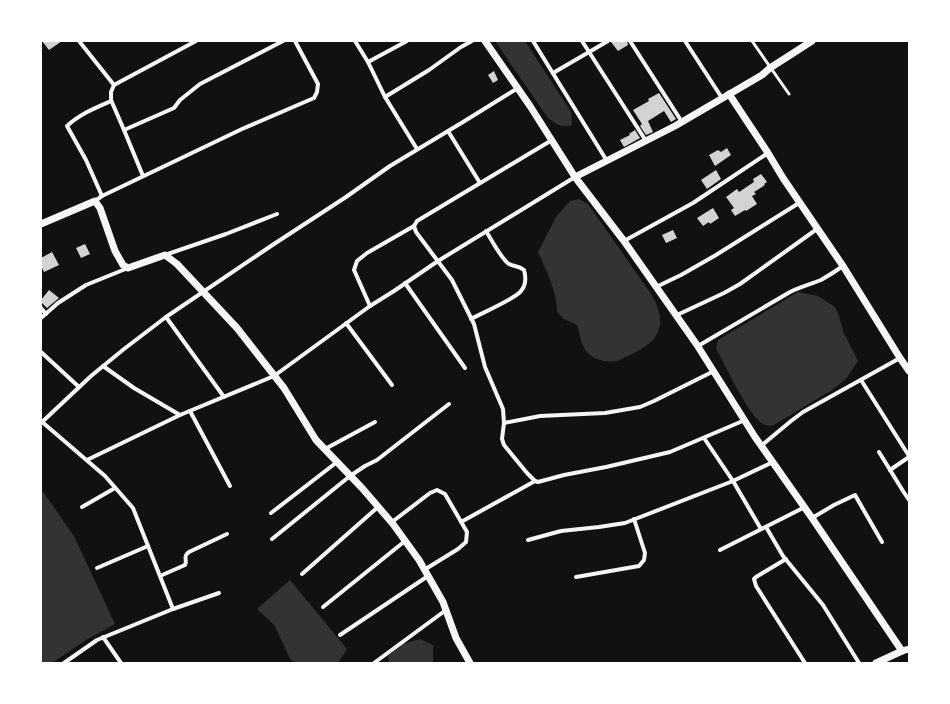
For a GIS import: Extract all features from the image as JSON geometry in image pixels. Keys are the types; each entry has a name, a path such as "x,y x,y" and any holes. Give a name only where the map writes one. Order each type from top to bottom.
{"street":[{"path":"79,41 114,85"},
{"path":"143,176 112,101 111,92 114,85 196,41"},
{"path":"124,130 174,108 180,100 200,84 283,41"},
{"path":"41,224 95,201 102,196 242,129 314,98 317,92 318,84 295,41"},
{"path":"355,41 368,62 385,97 417,149"},
{"path":"368,62 408,41"},
{"path":"385,97 429,70 460,47 472,41"},
{"path":"485,41 518,88 575,177 624,241 677,315 761,446 905,650 876,663"},
{"path":"533,41 607,161"},
{"path":"582,41 646,141"},
{"path":"553,73 608,41"},
{"path":"630,41 682,122"},
{"path":"685,41 722,98"},
{"path":"87,460 180,415 274,376 370,306 486,231 575,177 682,122 762,75 770,68 812,41"},
{"path":"173,609 133,508 105,476 41,422 103,366 166,317 390,166 518,88"},
{"path":"729,94 799,203 843,266 909,371"},
{"path":"102,196 86,160 66,126 74,119 90,110 112,101"},
{"path":"448,131 480,183"},
{"path":"370,306 354,270 357,261 366,253 414,226 417,221 552,140"},
{"path":"624,241 693,203 768,153"},
{"path":"95,201 100,208 115,251 123,265 128,268"},
{"path":"656,286 680,275 716,255 799,203"},
{"path":"41,318 58,303 86,285 128,268 226,234 277,214"},
{"path":"414,226 416,232 452,280 474,324 485,367 503,409 504,423 502,439 504,445 535,481"},
{"path":"677,315 740,284 817,229"},
{"path":"471,319 515,296 522,290 526,278 524,270 519,266 513,266 507,263 486,231"},
{"path":"165,255 177,264 237,328 284,388 316,440 392,522 419,560 443,602 456,638 470,663"},
{"path":"698,346 790,292 801,286 822,279 843,266"},
{"path":"405,283 465,368"},
{"path":"41,308 46,314"},
{"path":"166,317 224,397"},
{"path":"346,323 392,385"},
{"path":"41,352 79,387"},
{"path":"761,446 803,412 900,358"},
{"path":"103,366 134,388 180,415"},
{"path":"504,423 540,416 605,413 640,406 654,401 714,371"},
{"path":"861,380 909,457 890,470"},
{"path":"272,539 350,476 377,460 449,404"},
{"path":"190,411 230,486"},
{"path":"461,522 535,481 543,481 670,452 745,420"},
{"path":"325,449 375,422"},
{"path":"704,438 733,481 762,529"},
{"path":"879,452 909,500"},
{"path":"271,513 337,462"},
{"path":"528,540 561,531 625,523 733,481 773,462"},
{"path":"82,507 116,488"},
{"path":"340,635 458,550 466,542 467,532 445,494 437,490 430,493 392,522"},
{"path":"812,518 855,495 882,542"},
{"path":"302,574 378,507"},
{"path":"720,550 805,507"},
{"path":"576,576 639,566 644,560 645,553 634,519"},
{"path":"766,527 786,559 823,605 859,663"},
{"path":"160,576 185,565 186,555 227,534"},
{"path":"324,607 406,541"},
{"path":"97,568 148,546"},
{"path":"786,559 754,579 756,586 805,663"},
{"path":"64,663 103,637 173,609 219,593"},
{"path":"374,663 446,610"},
{"path":"103,637 121,663"},
{"path":"381,658 384,663"}],"lane":[{"path":"752,41 789,94"}],"shaded area":[{"path":"495,41 525,41 571,112 572,125 562,126 556,124 548,118"},
{"path":"579,199 588,204 649,291 656,304 659,314 659,329 651,342 642,349 617,361 610,362 601,360 591,355 584,347 577,325 564,319 557,312 557,304 553,288 538,252 556,217 570,201"},
{"path":"798,292 818,296 835,307 843,331 858,361 846,379 832,390 772,426 767,425 763,424 757,419 744,401 716,348 718,340"},
{"path":"41,489 74,536 115,624 86,640 52,663 41,663"},
{"path":"290,580 347,649 338,663 295,663 290,659 275,626 257,609"},
{"path":"420,639 433,645 433,663 389,663 388,656 403,644"}],"building":[{"path":"42,41 62,41 49,50"},
{"path":"611,41 627,41 628,45 618,51"},
{"path":"494,71 498,80 493,83 488,75"},
{"path":"659,93 676,119 671,122 664,111 648,121 653,132 646,135 640,126 642,124 633,110 649,101 648,99"},
{"path":"635,130 640,138 624,147 620,140 630,135 629,134"},
{"path":"727,148 731,155 715,166 709,155 718,150 721,152"},
{"path":"716,170 721,179 707,189 701,180"},
{"path":"761,174 767,182 754,192 756,194 752,196 757,204 735,216 731,210 734,208 726,197 737,189 739,192 754,182 753,179"},
{"path":"713,208 719,218 710,224 709,222 703,226 697,218"},
{"path":"673,230 677,238 666,243 662,235"},
{"path":"85,244 90,254 81,258 76,248"},
{"path":"52,252 59,265 44,272 41,266 41,258"},
{"path":"49,290 59,298 47,308 41,300"}]}
